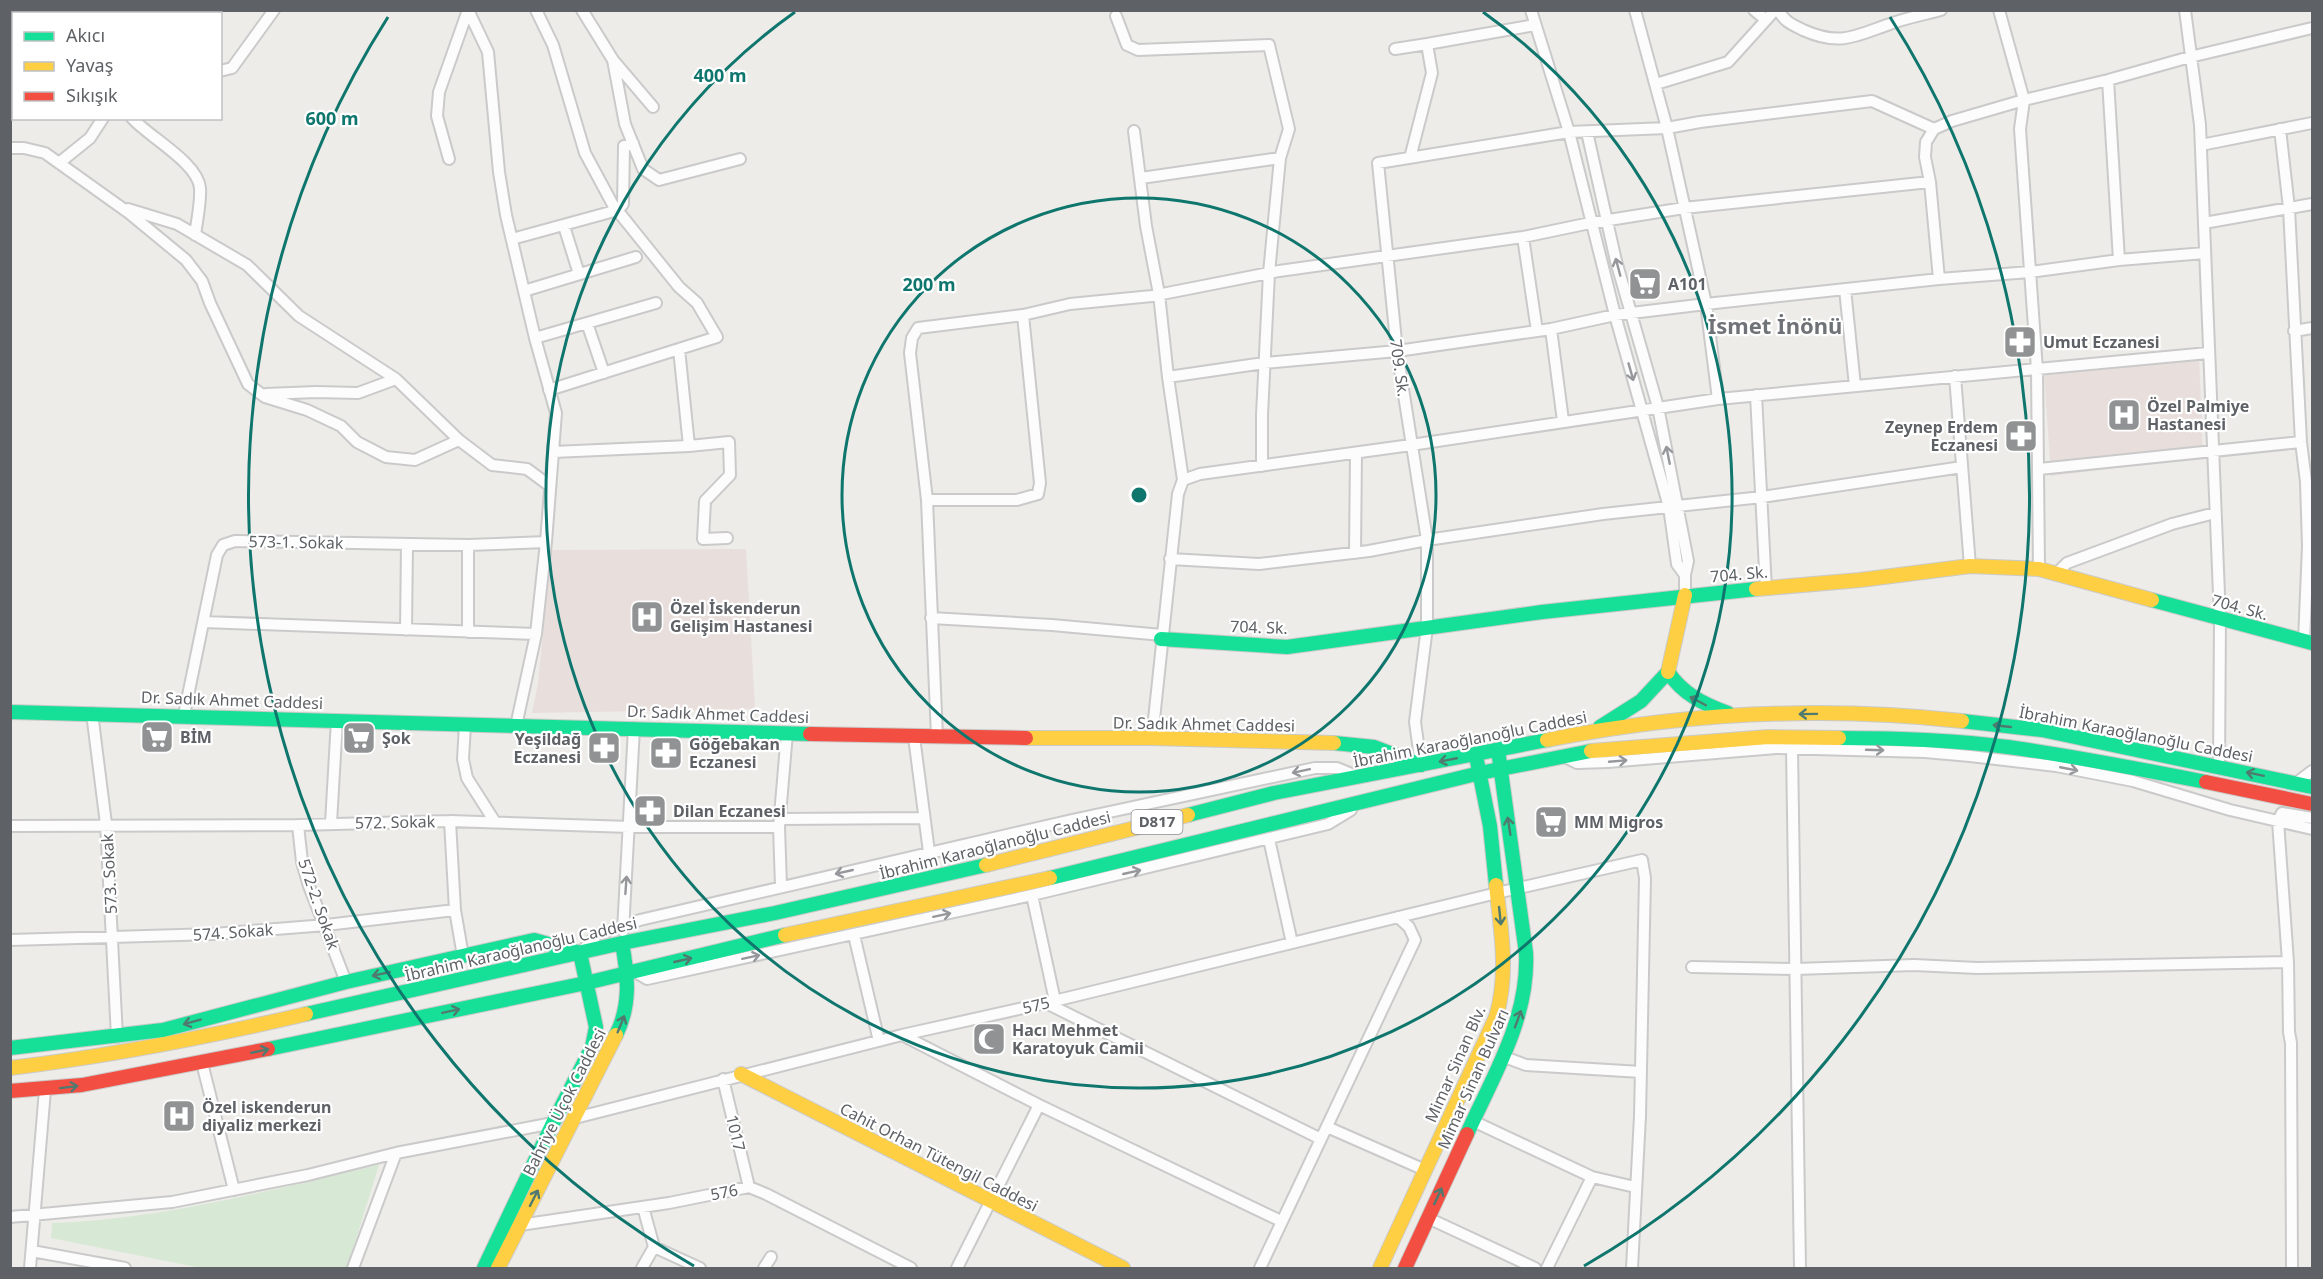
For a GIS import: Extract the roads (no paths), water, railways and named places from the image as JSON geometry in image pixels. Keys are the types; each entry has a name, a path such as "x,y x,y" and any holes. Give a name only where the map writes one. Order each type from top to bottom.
{"main road":[{"name":"704. Sk.","path":"1161,637 1287,647 1542,612 1860,580 1970,566 2039,569 2308,642"},
{"path":"1591,732 1641,701 1668,672 1686,596"},
{"path":"1668,672 1681,690 1692,699 1737,716"},
{"name":"Dr. Sadık Ahmet Caddesi","path":"10,711 914,737 1152,738 1376,745 1421,765"},
{"name":"İbrahim Karaoğlanoğlu Caddesi","path":"10,1068 88,1059 193,1040 622,943 775,913 913,882 1266,795 1591,732 1662,723 1737,716 1834,713 1943,719 2042,730 2313,787"},
{"name":"İbrahim Karaoğlanoğlu Caddesi","path":"10,1091 45,1090 81,1085 202,1063 586,983 850,920 1028,883 1501,768 1561,755 1641,745 1768,737 1886,738 2006,747 2126,766 2313,804"},
{"name":"Mimar Sinan Bulvarı","path":"1405,1269 1520,1016 1527,981 1519,888 1497,750"},
{"name":"Mimar Sinan Blv.","path":"1380,1269 1493,1026 1502,996 1505,972 1490,826 1476,754"},
{"path":"10,1048 163,1030 346,982 534,940 580,953"},
{"name":"Bahriye Üçok Caddesi","path":"498,1269 622,1023 631,972 622,943"},
{"name":"Bahriye Üçok Caddesi","path":"484,1269 553,1123 586,1060 595,1036 594,1012 580,953"},
{"name":"Cahit Orhan Tütengil Caddesi","path":"741,1074 1123,1269"}],"street":[{"path":"222,70 232,68 274,10"},
{"path":"449,159 437,116 439,92 468,10"},
{"path":"468,10 488,52 499,172 506,215 535,338 556,413 536,634 516,726"},
{"path":"536,10 553,45 585,153 618,210 679,287 697,303 717,337 549,390"},
{"path":"582,10 613,60 652,107"},
{"path":"1532,10 1569,132 1590,223 1615,315 1688,561 1685,575 1686,596"},
{"path":"1635,10 1668,128 1706,304 1718,399"},
{"path":"1754,10 1766,20"},
{"path":"1656,84 1728,62 1777,10 1785,21 1817,36 1836,39 1855,38 1897,21 1941,10"},
{"path":"1999,10 2024,100 2020,129 2037,370 2039,569"},
{"path":"2185,10 2200,145 2204,223 2220,619 2219,766"},
{"path":"1116,16 1127,45 1138,50 1269,45 1289,129 1280,158 1269,273 1262,466"},
{"path":"1395,49 1535,25"},
{"path":"1939,279 1930,182 1925,157 1926,142 1934,129 1952,121 2024,100 2313,28"},
{"path":"1410,158 1432,73 1427,44"},
{"path":"613,60 625,124 643,169 659,180 740,159"},
{"path":"2108,80 2119,260"},
{"name":"709. Sk.","path":"1421,765 1415,722 1427,627 1427,540 1397,351 1378,162 1569,132 1668,128 1872,101 1934,129"},
{"path":"59,163 90,138 102,120"},
{"path":"134,120 197,176 200,187 195,235"},
{"path":"2200,145 2313,123"},
{"path":"2280,129 2289,208 2301,442 2309,480 2308,642"},
{"path":"1134,131 1146,226 1159,294 1183,480 1178,494 1170,559 1152,738"},
{"path":"1587,132 1631,313 1659,407 1673,507"},
{"path":"512,239 618,210 623,204 624,146 633,143"},
{"path":"10,148 24,148 45,153 120,207 186,260 202,281 248,384 262,394 307,410 341,426 357,442 386,457 415,460 459,440"},
{"path":"1141,178 1280,158"},
{"path":"937,737 927,500 910,353 912,339 918,328 1023,315 1070,304 1159,294 1269,273 1523,237 1590,223 1684,208 1930,182"},
{"path":"2204,223 2313,204"},
{"path":"120,207 177,224 247,265 299,316 396,379 459,440 492,465 527,470 550,486"},
{"path":"564,226 579,274"},
{"path":"1523,237 1537,331"},
{"path":"1168,377 1264,363 1397,351 1537,331 1631,313 2205,252"},
{"path":"524,291 636,256"},
{"path":"1845,289 1855,386"},
{"path":"535,338 656,303"},
{"path":"927,500 1017,500 1038,494 1040,483 1023,315"},
{"path":"587,323 604,373"},
{"path":"1551,328 1563,422"},
{"path":"2295,331 2313,328"},
{"path":"680,349 689,446"},
{"path":"1183,480 1200,474 1718,399 2208,353"},
{"path":"1955,376 1970,566"},
{"path":"262,394 358,393 396,379"},
{"path":"1755,395 1766,589"},
{"path":"553,452 729,442 729,475 705,501 703,539 727,538"},
{"path":"2039,469 2301,442"},
{"path":"1355,553 1356,453"},
{"path":"1170,559 1258,564 1355,553 1603,514 1762,497 1962,467"},
{"path":"2055,574 2067,563 2183,520 2216,513"},
{"name":"573-1. Sokak","path":"184,716 217,555 223,545 235,541 468,545 546,542"},
{"path":"406,630 407,544"},
{"path":"468,545 468,632"},
{"path":"931,618 1052,625 1161,637"},
{"path":"204,622 536,634"},
{"name":"573. Sokak","path":"92,713 106,824 117,1036"},
{"path":"331,824 337,720"},
{"path":"465,725 464,759 467,778 495,822"},
{"path":"622,943 634,728"},
{"path":"781,886 780,823 787,732"},
{"path":"914,737 929,852"},
{"path":"1561,755 1577,763 1753,749 1925,752 2056,766 2133,781 2230,810 2313,829"},
{"path":"1792,749 1800,1269"},
{"path":"580,953 597,935 623,925 929,852 1315,768 1337,768 1357,777"},
{"path":"2296,783 2313,771"},
{"path":"631,972 647,979 1032,895 1328,824 1342,817 1358,803"},
{"path":"2292,1269 2291,1043 2278,821 2282,813 2313,818"},
{"name":"572. Sokak","path":"10,826 298,825 450,821 630,827 923,818"},
{"path":"450,821 455,910 463,956"},
{"name":"572-2. Sokak","path":"298,825 302,862 309,886 326,925 346,982"},
{"path":"1269,839 1292,943"},
{"name":"575","path":"574,1118 902,1035 1050,1002 1642,860 1645,878 1641,1072"},
{"path":"1032,895 1050,1002 1321,1139"},
{"name":"574. Sokak","path":"10,940 214,934 326,925 455,910"},
{"path":"1260,1269 1415,940 1409,927 1398,917"},
{"path":"854,935 879,1041"},
{"path":"1692,967 1796,969 1914,965 1977,968 2288,962"},
{"path":"902,1035 1039,1105 1281,1221"},
{"path":"1502,1056 1526,1065 1641,1072 1632,1269"},
{"path":"202,1063 234,1190"},
{"name":"1017","path":"723,1079 749,1187"},
{"path":"30,1269 45,1090"},
{"path":"957,1269 1039,1105"},
{"path":"1473,1120 1592,1177 1635,1187"},
{"path":"10,1217 172,1202 308,1175 396,1153 553,1123"},
{"path":"1327,1128 1425,1170"},
{"path":"353,1269 396,1153"},
{"path":"1547,1269 1592,1177"},
{"name":"576","path":"520,1225 643,1207 749,1187 911,1269"},
{"path":"642,1269 654,1247 643,1207"},
{"path":"1428,1218 1535,1269"},
{"path":"654,1247 700,1269"},
{"path":"32,1251 125,1269"},
{"path":"764,1269 771,1257"}],"place":[{"name":"A101","path":"1645,284"},
{"name":"Umut Eczanesi","path":"2020,342"},
{"name":"Özel Palmiye Hastanesi","path":"2124,415"},
{"name":"Zeynep Erdem Eczanesi","path":"2021,436"},
{"name":"Özel İskenderun Gelişim Hastanesi","path":"647,617"},
{"name":"BİM","path":"157,737"},
{"name":"Şok","path":"359,738"},
{"name":"Yeşildağ Eczanesi","path":"604,748"},
{"name":"Göğebakan Eczanesi","path":"666,753"},
{"name":"Dilan Eczanesi","path":"650,811"},
{"name":"MM Migros","path":"1551,822"},
{"name":"Hacı Mehmet Karatoyuk Camii","path":"989,1039"},
{"name":"Özel iskenderun diyaliz merkezi","path":"179,1116"}],"district":[{"name":"İsmet İnönü","path":"1775,326"}]}
